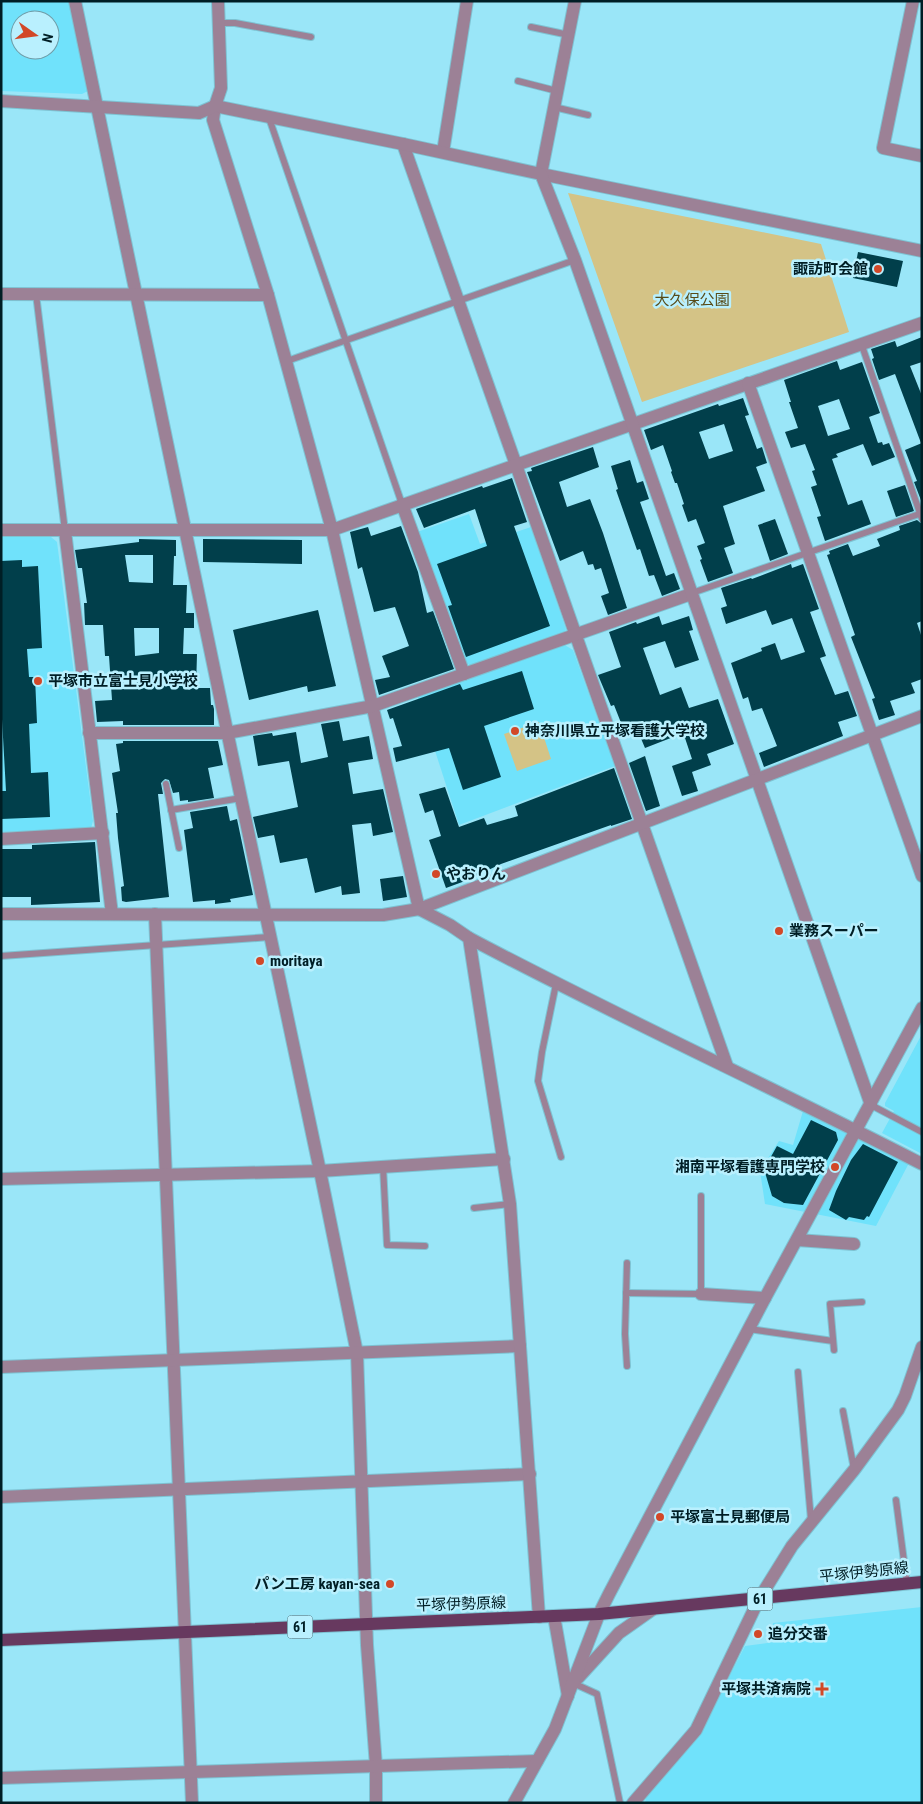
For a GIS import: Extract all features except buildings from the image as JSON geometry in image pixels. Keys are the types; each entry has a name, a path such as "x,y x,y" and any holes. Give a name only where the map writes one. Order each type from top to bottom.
{"main road":[{"name":"平塚伊勢原線","path":"1,1640 599,1614 922,1582"}],"street":[{"path":"75,1 357,1353 366,1624 376,1766 376,1803"},
{"path":"218,1 221,88 213,120 268,295 332,530 419,909 556,984 727,1066 922,1164"},
{"path":"443,152 467,1"},
{"path":"575,1 541,174 575,260 871,1104"},
{"path":"913,1 882,148 922,156"},
{"path":"1,101 199,113 215,106 922,251"},
{"path":"403,144 727,1066"},
{"path":"1,294 268,295"},
{"path":"1,530 332,530 632,423 922,323"},
{"path":"748,383 922,876"},
{"path":"402,504 464,674"},
{"path":"65,531 112,914"},
{"path":"89,733 228,733 373,706 691,594"},
{"path":"1,914 383,915 419,909 922,716"},
{"path":"1,839 103,833"},
{"path":"155,914 192,1803"},
{"path":"469,938 510,1204 539,1617"},
{"path":"514,1803 555,1729 599,1614 765,1298 922,1008"},
{"path":"1,1179 320,1171 504,1158"},
{"path":"797,1240 854,1244"},
{"path":"701,1294 765,1298"},
{"path":"1,1367 520,1346"},
{"path":"634,1803 696,1730 758,1599 792,1546 854,1470 898,1410 905,1396 922,1347"},
{"path":"1,1497 530,1474"},
{"path":"573,1683 619,1633 653,1609"},
{"path":"554,1616 568,1696"},
{"path":"1,1778 537,1761"}],"lane":[{"path":"219,23 235,23 311,37"},
{"path":"531,27 569,35"},
{"path":"518,81 557,91"},
{"path":"554,107 588,115"},
{"path":"269,118 402,504"},
{"path":"287,361 575,260"},
{"path":"36,294 65,531"},
{"path":"691,594 921,515 861,344"},
{"path":"166,784 179,848"},
{"path":"171,810 241,798"},
{"path":"1,956 270,937"},
{"path":"556,984 538,1081 561,1157"},
{"path":"871,1104 922,1132"},
{"path":"383,1166 387,1245 426,1246"},
{"path":"626,1292 701,1294 701,1196"},
{"path":"474,1208 510,1204"},
{"path":"627,1263 625,1334 627,1366"},
{"path":"834,1350 830,1304 862,1302"},
{"path":"749,1329 833,1341"},
{"path":"798,1372 811,1522"},
{"path":"843,1411 854,1470"},
{"path":"896,1500 907,1584"},
{"path":"573,1683 597,1694 620,1803"}],"shaded area":[{"path":"1,1 69,1 88,91 82,94 1,91"},
{"path":"469,514 480,544 531,527 566,629 564,635 470,665 465,663 417,532"},
{"name":"平塚市立富士見小学校","path":"1,537 51,537 57,542 93,821 91,828 1,832"},
{"name":"神奈川県立平塚看護大学校","path":"563,644 573,650 615,766 459,825 417,695"},
{"path":"922,1034 922,1154 882,1133 894,1111 885,1106 885,1103"},
{"name":"湘南平塚看護専門学校","path":"803,1111 909,1163 876,1226 765,1204 760,1171 779,1141 793,1145"},
{"name":"平塚共済病院","path":"922,1607 922,1803 645,1803 646,1797 700,1733 745,1646 775,1642 773,1623"}],"green space":[{"name":"大久保公園","path":"568,193 821,244 849,332 642,402"},
{"path":"539,722 551,759 517,771 504,734"}],"place":[{"name":"諏訪町会館","path":"878,269"},
{"name":"平塚市立富士見小学校","path":"38,681"},
{"name":"神奈川県立平塚看護大学校","path":"515,731"},
{"name":"やおりん","path":"436,874"},
{"name":"業務スーパー","path":"779,931"},
{"name":"moritaya","path":"260,961"},
{"name":"湘南平塚看護専門学校","path":"835,1167"},
{"name":"平塚富士見郵便局","path":"660,1517"},
{"name":"パン工房 kayan-sea","path":"390,1584"},
{"name":"追分交番","path":"758,1634"},
{"name":"平塚共済病院","path":"822,1689"}]}
